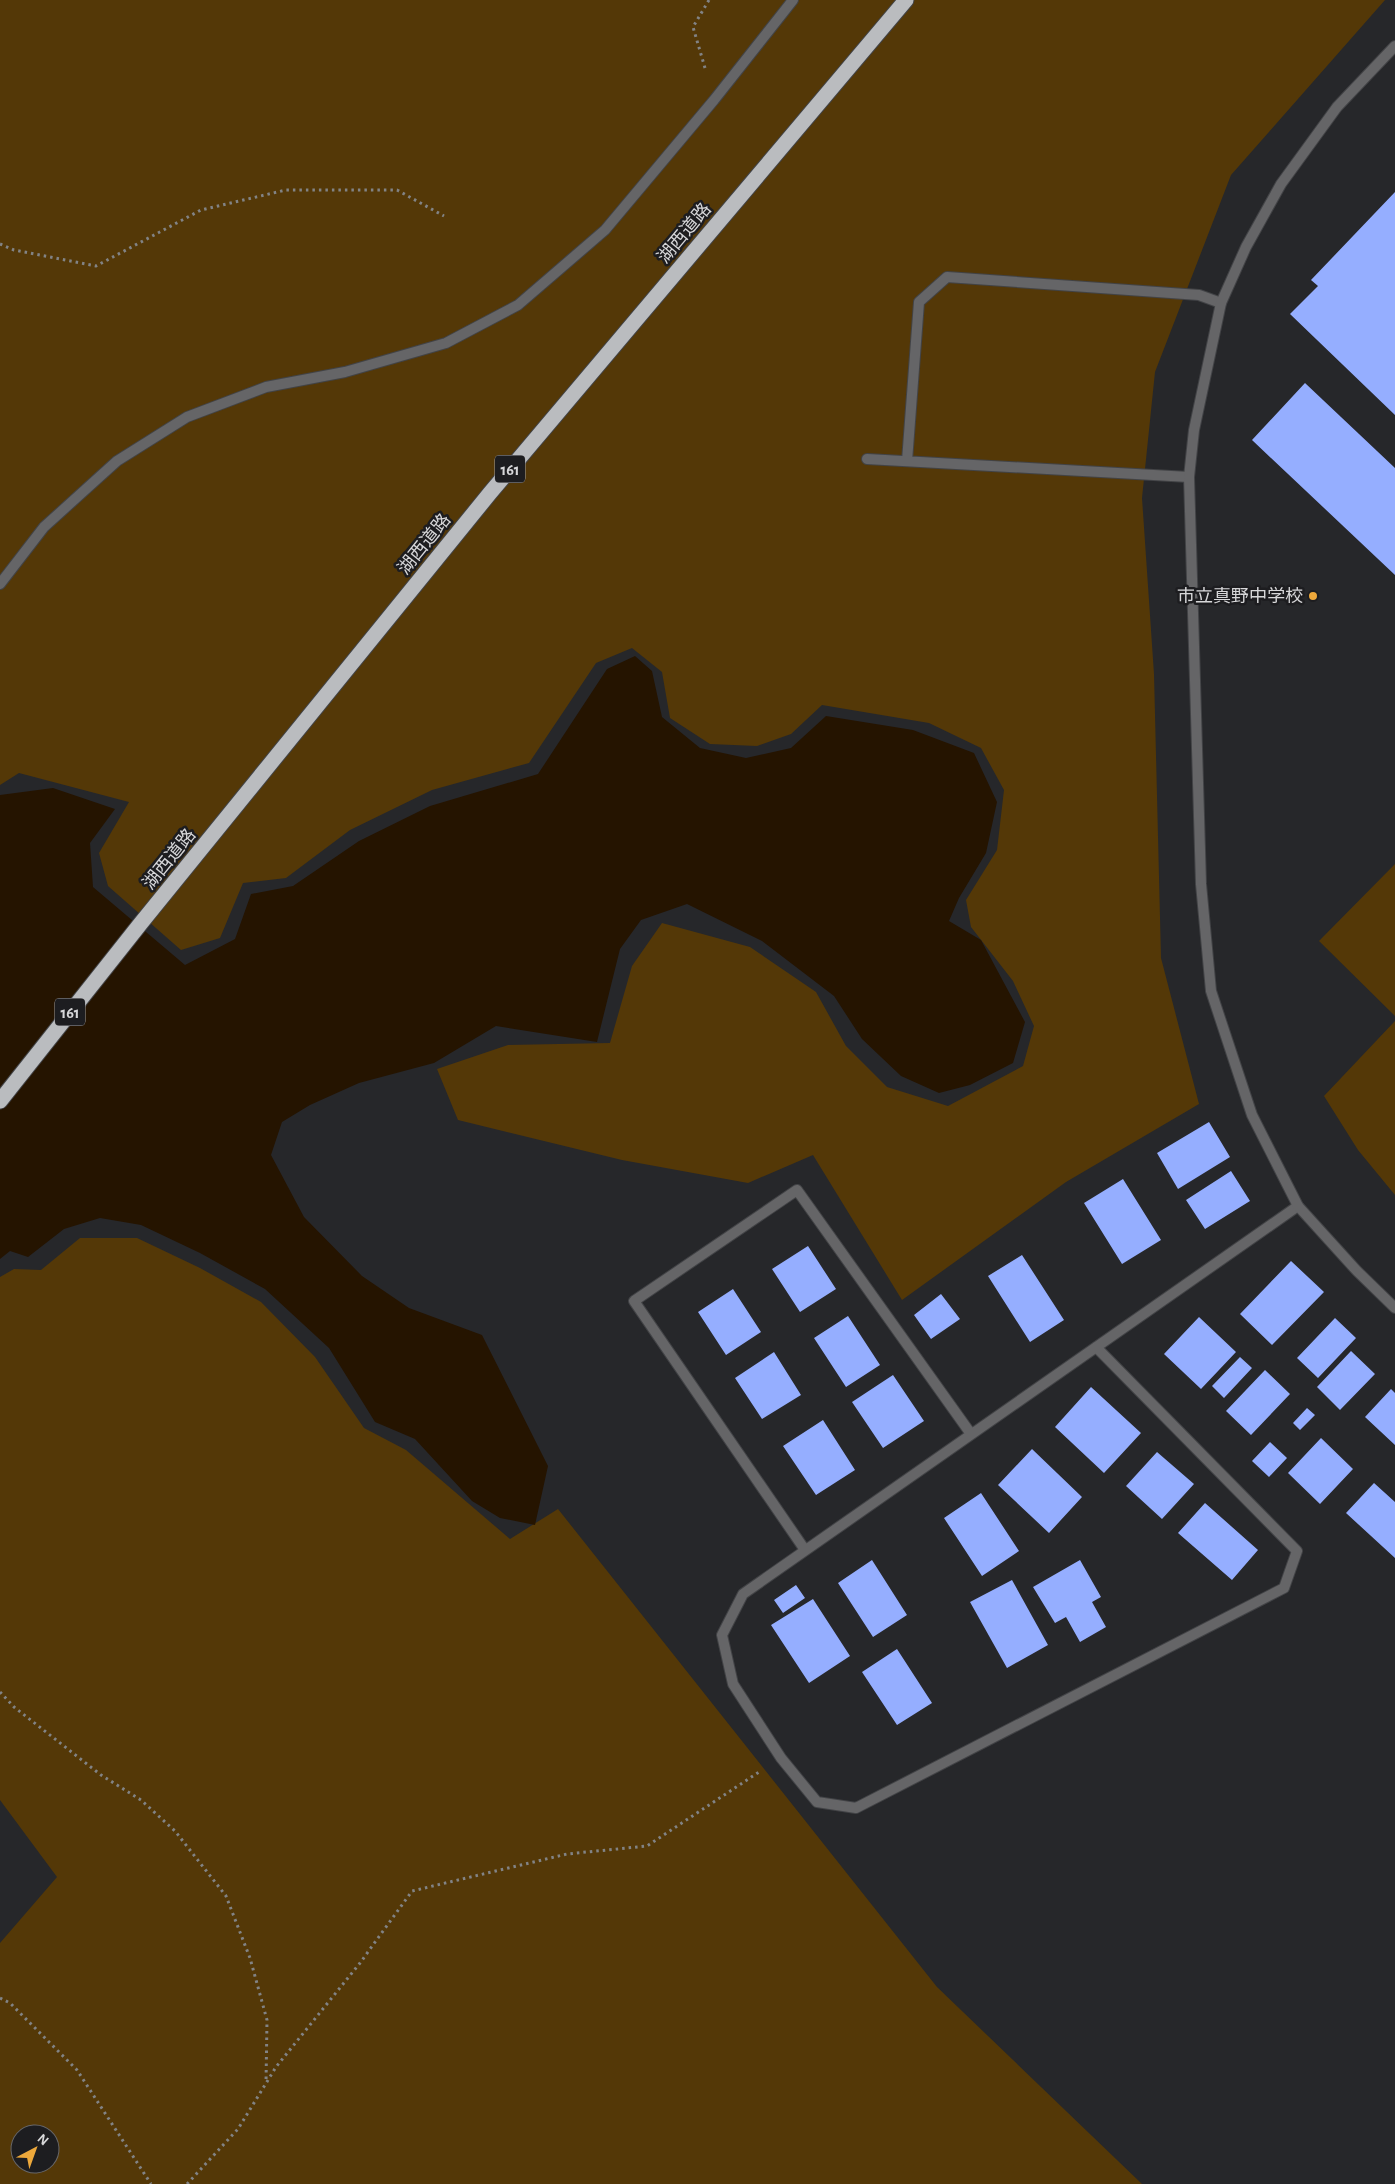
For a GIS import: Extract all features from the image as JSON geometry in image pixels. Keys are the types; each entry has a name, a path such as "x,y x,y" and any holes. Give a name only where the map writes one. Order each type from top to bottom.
{"highway":[{"name":"湖西道路","path":"0,1101 141,923 490,493 904,0"}],"street":[{"path":"0,584 44,527 117,461 187,417 266,387 345,372 446,343 518,306 605,230 714,100 793,0"},
{"path":"1395,46 1337,107 1281,184 1246,247 1221,303 1194,430 1189,476 1201,884 1211,991 1252,1115 1298,1206 1357,1271 1395,1308"},
{"path":"906,461 919,302 947,276 1199,295 1221,303"},
{"path":"867,459 1189,476"},
{"path":"805,1550 634,1301 797,1190 971,1434"},
{"path":"1096,1347 1297,1551 1284,1588 856,1808 817,1802 781,1758 733,1684 722,1635 742,1594 1298,1206"}],"path":[{"path":"709,0 693,27 714,100"},
{"path":"0,244 14,250 96,266 201,210 286,190 397,190 444,216"},
{"path":"0,1692 14,1707 101,1774 140,1800 175,1831 226,1896 250,1958 267,2020 266,2083"},
{"path":"187,2184 238,2129 276,2067 360,1963 412,1891 567,1854 647,1846 781,1758"},
{"path":"0,1998 10,2003 77,2070 151,2184"}],"shaded area":[{"path":"0,0 1385,0 1231,175 1155,372 1142,498 1154,674 1161,958 1199,1104 1066,1182 902,1300 813,1155 748,1183 622,1160 458,1120 437,1069 508,1045 610,1043 632,966 662,923 750,947 816,992 846,1046 887,1087 948,1106 1023,1066 1034,1026 1013,981 971,927 966,900 997,850 1004,790 981,748 929,723 822,705 791,734 757,746 710,744 670,718 662,672 632,648 596,663 529,763 432,790 350,830 286,878 243,883 220,938 181,950 108,886 99,853 129,802 19,773 0,785"},
{"path":"635,656 652,671 662,717 700,748 746,758 791,748 826,716 913,730 974,753 997,802 986,853 959,898 949,921 981,940 1025,1022 1013,1063 970,1085 939,1093 901,1076 862,1039 834,996 762,941 687,904 641,920 620,949 597,1042 496,1026 434,1063 359,1083 310,1105 282,1122 271,1155 304,1217 362,1276 409,1308 482,1335 548,1466 535,1525 500,1518 472,1501 415,1439 375,1422 329,1348 265,1289 200,1253 141,1225 100,1218 64,1229 28,1257 10,1251 0,1259 0,795 53,788 115,809 90,843 93,887 185,965 235,939 251,894 293,886 359,841 430,806 538,774 607,669"},
{"path":"1395,864 1395,1016 1319,941"},
{"path":"1395,1021 1395,1195 1358,1150 1324,1096"},
{"path":"80,1238 137,1238 200,1268 261,1302 315,1357 364,1428 406,1450 510,1539 558,1509 937,1987 1142,2184 0,2184 0,1943 57,1877 0,1800 0,1277 14,1269 41,1270"}],"building":[{"path":"1395,192 1395,415 1290,314 1318,286 1311,280"},
{"path":"1305,383 1395,468 1395,575 1252,440"},
{"path":"1209,1122 1230,1157 1178,1189 1157,1153"},
{"path":"1231,1171 1250,1201 1205,1229 1186,1200"},
{"path":"1123,1179 1161,1240 1122,1264 1084,1203"},
{"path":"808,1246 836,1289 800,1312 772,1269"},
{"path":"1022,1255 1064,1320 1030,1342 988,1276"},
{"path":"1291,1261 1324,1292 1272,1345 1240,1314"},
{"path":"733,1289 761,1332 726,1355 698,1312"},
{"path":"941,1294 960,1319 931,1339 914,1315"},
{"path":"848,1316 880,1365 846,1387 814,1338"},
{"path":"1199,1317 1236,1352 1201,1389 1164,1354"},
{"path":"1335,1318 1356,1338 1318,1378 1297,1358"},
{"path":"1351,1351 1375,1374 1340,1410 1317,1387"},
{"path":"774,1352 801,1395 762,1419 735,1378"},
{"path":"1240,1357 1252,1368 1224,1398 1212,1386"},
{"path":"1265,1370 1290,1394 1251,1435 1226,1411"},
{"path":"893,1375 924,1421 883,1448 852,1402"},
{"path":"1091,1387 1141,1433 1104,1473 1055,1427"},
{"path":"1391,1389 1395,1393 1395,1445 1365,1417"},
{"path":"1307,1408 1315,1415 1300,1430 1293,1423"},
{"path":"823,1420 855,1470 816,1495 783,1446"},
{"path":"1321,1438 1353,1469 1320,1504 1288,1473"},
{"path":"1270,1442 1287,1458 1269,1477 1252,1461"},
{"path":"1032,1449 1082,1497 1049,1533 998,1485"},
{"path":"1157,1452 1194,1484 1162,1519 1126,1486"},
{"path":"1374,1483 1395,1502 1395,1558 1346,1513"},
{"path":"981,1493 1019,1551 982,1576 944,1518"},
{"path":"1205,1503 1258,1550 1232,1580 1178,1533"},
{"path":"872,1560 907,1615 873,1637 838,1583"},
{"path":"1080,1560 1101,1597 1092,1602 1106,1627 1080,1642 1066,1617 1055,1623 1033,1587"},
{"path":"1012,1580 1048,1645 1007,1668 970,1602"},
{"path":"796,1585 805,1598 783,1613 774,1600"},
{"path":"813,1599 850,1656 809,1683 771,1625"},
{"path":"897,1649 932,1703 897,1725 862,1672"}],"place":[{"name":"市立真野中学校","path":"1313,596"}]}
